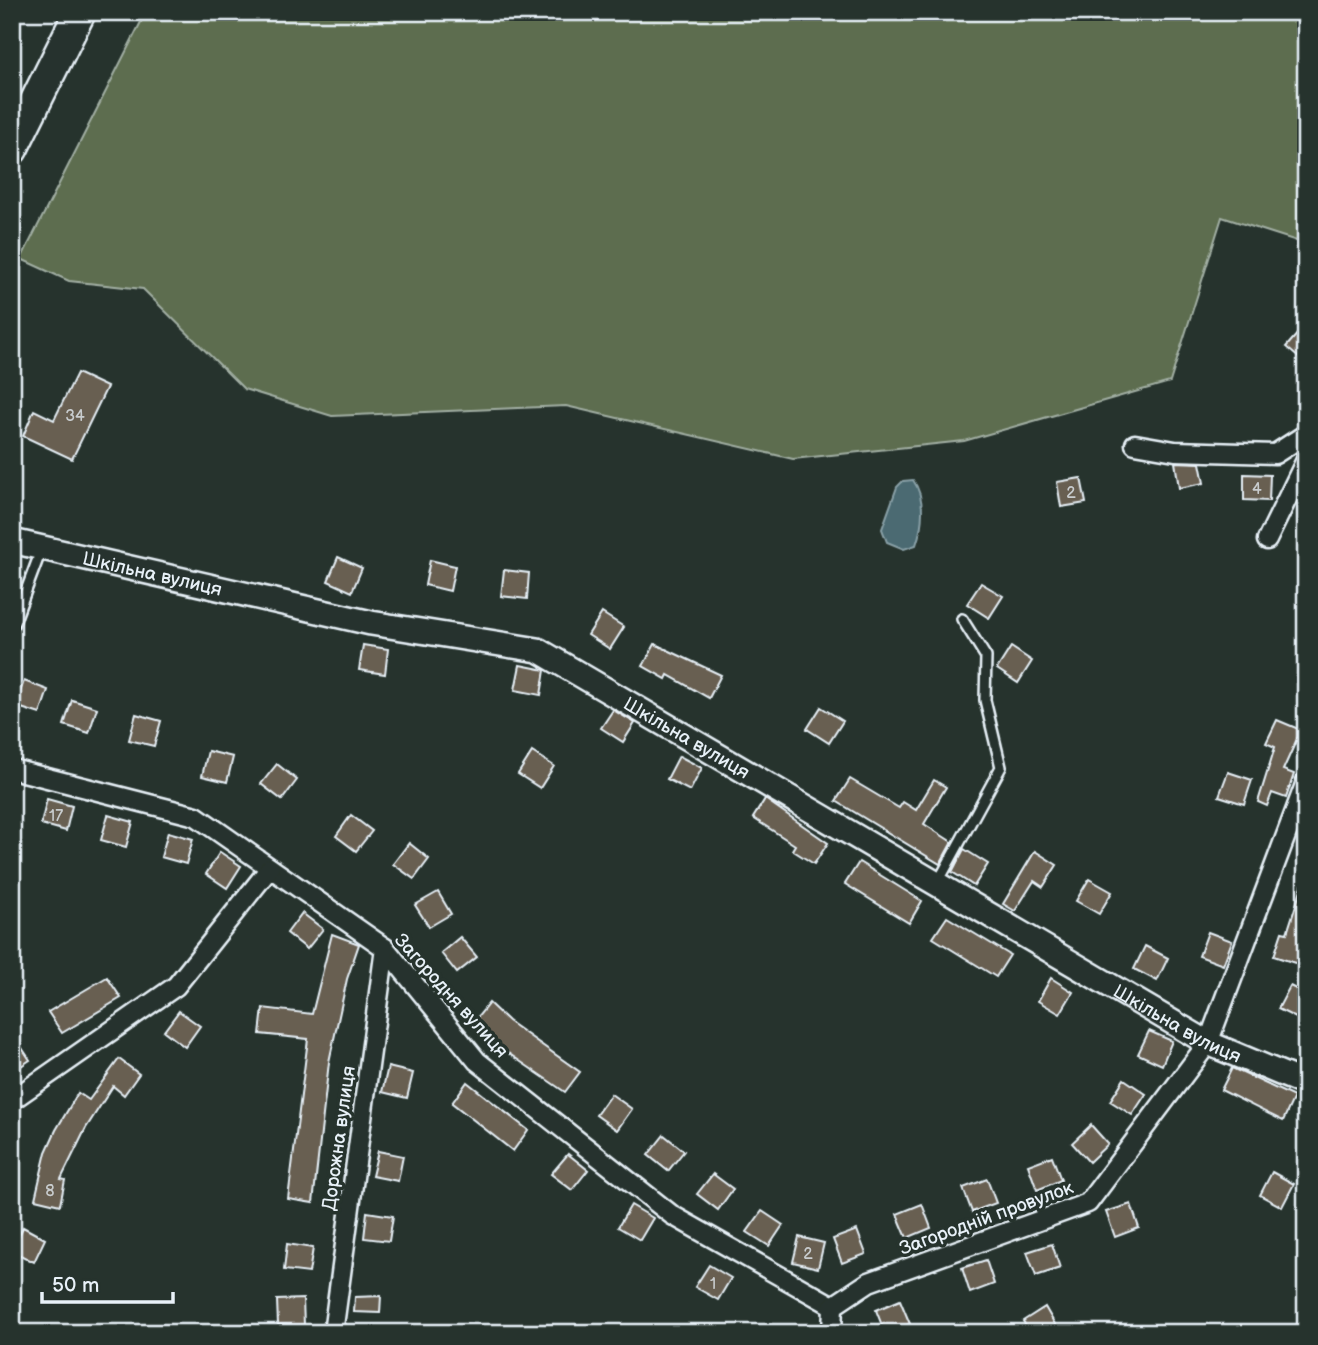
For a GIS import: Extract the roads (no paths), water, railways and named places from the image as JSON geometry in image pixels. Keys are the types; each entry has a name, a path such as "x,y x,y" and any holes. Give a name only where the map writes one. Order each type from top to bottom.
{"highway":[{"path":"12,149 80,12"}],"street":[{"path":"1135,444 1175,451 1275,454 1306,434"},
{"path":"1267,540 1306,460"},
{"name":"Шкільна вулиця","path":"12,541 371,623 538,650 1208,1043 1306,1084"},
{"name":"Загородня вулиця","path":"12,769 197,816 384,948 477,1061 672,1215 833,1306"},
{"name":"Загородній провулок","path":"833,1306 869,1282 1088,1203 1208,1043 1306,782"},
{"path":"12,1100 176,985 271,868"},
{"name":"Дорожна вулиця","path":"333,1333 384,948"},
{"path":"832,1333 833,1306"}],"lane":[{"path":"12,628 42,548"},
{"path":"937,884 1001,767 985,700 986,657 961,619"}],"water":[{"path":"913,480 922,503 922,520 916,545 904,549 887,542 882,529 897,487 903,481"}]}
